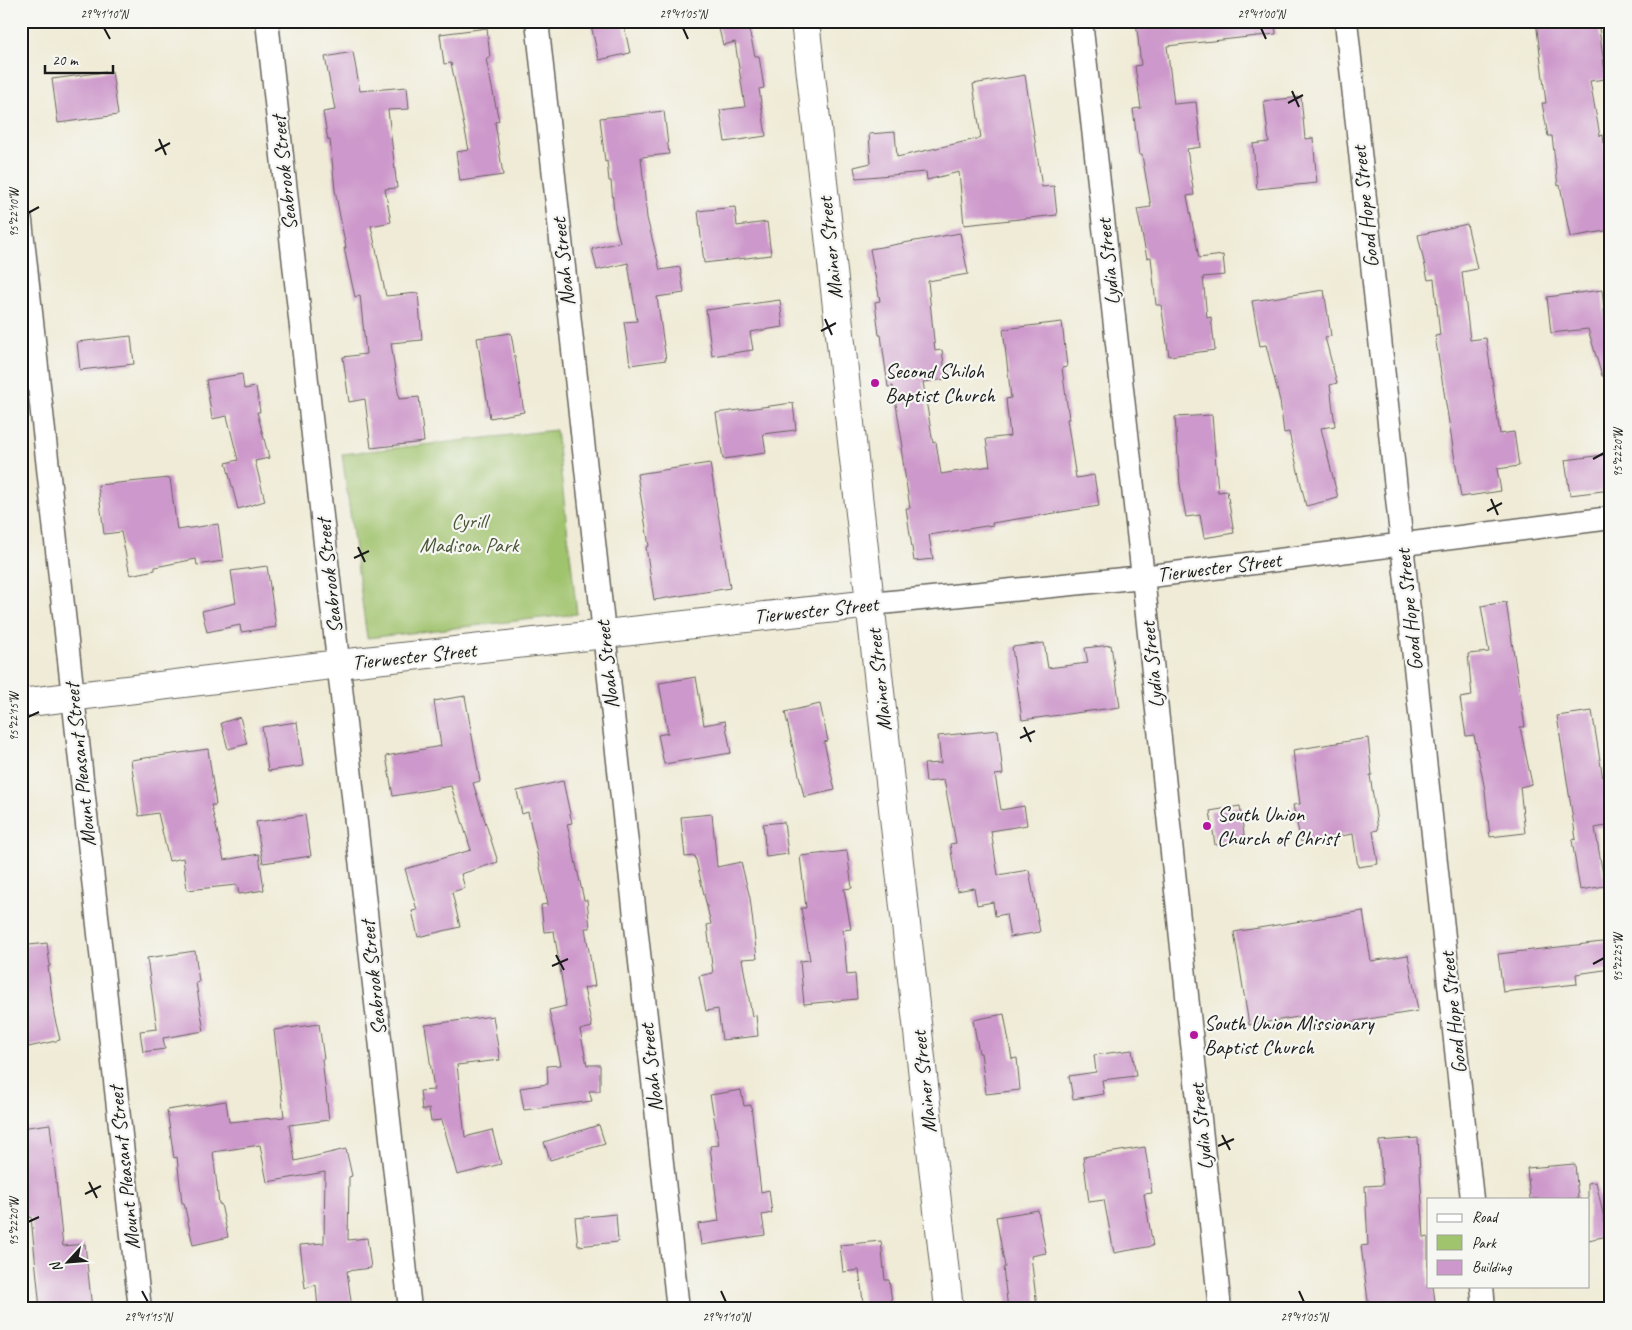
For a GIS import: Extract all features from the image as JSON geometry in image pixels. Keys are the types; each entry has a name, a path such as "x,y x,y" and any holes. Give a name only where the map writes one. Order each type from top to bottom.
{"street":[{"name":"Seabrook Street","path":"267,21 410,1309"},
{"name":"Noah Street","path":"537,21 678,1309"},
{"name":"Mainer Street","path":"804,21 949,1309"},
{"name":"Lydia Street","path":"1081,21 1143,577 1220,1309"},
{"name":"Good Hope Street","path":"1346,21 1472,1198"},
{"name":"Mount Pleasant Street","path":"21,221 140,1309"},
{"name":"Tierwester Street","path":"21,704 339,664 604,635 728,619 1143,577 1611,518"},
{"path":"1482,1288 1484,1309"}],"green space":[{"name":"Cyrill Madison Park","path":"556,430 577,614 367,638 342,454"}],"building":[{"path":"590,21 623,21 630,53 599,60"},
{"path":"717,21 747,21 755,56 759,56 764,88 759,89 766,136 725,142 720,110 745,107 735,42 723,45"},
{"path":"1136,21 1275,21 1276,34 1167,46 1174,104 1196,102 1201,147 1187,149 1194,195 1187,196 1199,258 1223,255 1225,275 1203,277 1207,318 1211,317 1215,350 1169,356 1161,305 1156,305 1151,257 1147,258 1137,209 1151,207 1142,155 1139,155 1133,109 1141,108 1135,66 1141,65"},
{"path":"1536,21 1598,21 1606,79 1590,81 1600,136 1603,135 1609,186 1611,186 1611,230 1570,237 1560,185 1558,186 1552,136 1548,136 1542,103 1546,103"},
{"path":"487,28 490,58 486,59 499,121 495,122 503,175 460,181 456,152 469,150 451,63 444,64 440,34"},
{"path":"353,52 360,91 407,87 409,109 388,110 397,188 385,189 391,222 371,226 386,296 418,293 422,340 391,343 399,399 419,397 424,442 371,448 365,399 349,402 343,357 366,354 360,295 355,297 344,248 346,248 335,190 330,140 328,140 323,112 335,110 325,57"},
{"path":"112,71 118,115 58,123 52,79"},
{"path":"1025,75 1042,187 1054,186 1057,215 964,225 959,172 927,180 926,172 856,178 854,167 871,163 869,134 895,132 897,157 981,138 973,84"},
{"path":"1301,97 1305,139 1313,138 1317,183 1257,189 1253,144 1269,142 1264,101"},
{"path":"664,111 669,154 641,157 647,218 660,270 680,267 684,293 657,297 666,360 630,365 624,322 637,321 628,263 597,270 592,249 620,242 615,223 611,181 609,181 607,161 605,162 600,118"},
{"path":"735,207 737,226 767,222 771,255 704,263 698,211"},
{"path":"1467,224 1477,269 1462,272 1470,340 1486,338 1500,434 1514,432 1519,466 1497,469 1501,491 1461,497 1435,336 1440,335 1434,279 1428,280 1418,235"},
{"path":"960,233 968,274 928,281 935,351 942,350 946,379 923,382 933,443 936,442 941,474 990,466 986,439 1010,436 1006,399 1011,398 1003,329 1062,322 1067,367 1062,368 1076,478 1094,475 1099,506 929,535 933,559 914,561 906,508 910,508 901,448 903,447 893,386 888,387 881,335 879,335 875,302 880,301 870,249"},
{"path":"1324,290 1331,336 1325,337 1337,383 1330,385 1335,426 1321,428 1338,498 1306,506 1289,432 1284,433 1280,401 1266,345 1260,346 1252,301"},
{"path":"1602,290 1611,375 1602,376 1588,329 1551,333 1547,297"},
{"path":"780,300 783,327 750,332 753,350 712,356 706,310"},
{"path":"511,333 524,412 490,418 477,338"},
{"path":"131,336 134,364 80,370 77,342"},
{"path":"242,374 244,389 256,387 260,412 257,412 269,458 255,461 265,501 238,509 226,463 238,460 227,416 212,419 206,380"},
{"path":"793,403 796,430 763,434 766,453 723,459 716,413"},
{"path":"1212,415 1218,492 1227,491 1234,533 1204,538 1200,515 1186,517 1180,484 1175,417"},
{"path":"1611,454 1611,490 1570,495 1565,460"},
{"path":"710,463 730,588 654,600 646,547 649,546 637,474"},
{"path":"170,478 177,530 218,524 223,561 197,565 196,559 155,567 155,570 130,575 121,532 104,534 98,485"},
{"path":"267,566 276,627 241,632 240,625 207,632 202,611 236,603 231,571"},
{"path":"1506,602 1525,727 1520,727 1532,784 1520,787 1525,833 1490,837 1485,790 1474,735 1466,736 1460,698 1472,696 1468,654 1489,652 1481,606"},
{"path":"1044,643 1048,668 1088,663 1085,648 1111,645 1120,707 1022,720 1012,647"},
{"path":"696,677 704,725 725,721 731,753 664,764 658,735 668,733 659,683"},
{"path":"465,696 480,781 473,783 498,862 461,874 465,888 452,892 460,927 418,937 412,911 417,910 405,869 471,850 451,786 393,796 386,756 441,746 434,701"},
{"path":"820,704 828,741 824,742 835,790 804,797 785,712"},
{"path":"1592,711 1604,785 1611,784 1611,825 1595,828 1605,886 1580,890 1572,840 1576,839 1557,716"},
{"path":"240,717 247,744 228,749 221,723"},
{"path":"297,722 303,766 268,771 262,727"},
{"path":"998,730 1003,774 995,775 1001,810 1024,806 1027,825 991,831 998,875 1029,870 1040,932 1010,937 1006,914 995,916 993,902 977,905 974,888 957,891 950,844 956,843 944,780 926,782 924,764 941,763 938,736"},
{"path":"1368,738 1372,775 1370,775 1378,830 1373,831 1378,864 1358,867 1353,834 1301,842 1293,805 1300,804 1293,750"},
{"path":"208,749 216,805 211,805 224,860 259,854 264,890 239,894 237,885 187,890 183,858 169,861 158,813 139,816 131,760"},
{"path":"563,781 572,823 567,824 584,900 587,900 590,928 585,928 595,986 584,988 592,1027 580,1030 587,1065 600,1065 600,1091 589,1091 592,1101 524,1110 520,1088 548,1084 547,1066 561,1065 549,1010 566,1006 554,931 544,932 541,905 548,904 528,812 522,814 517,791"},
{"path":"1240,806 1245,841 1215,845 1210,811"},
{"path":"712,814 717,867 741,862 750,898 757,958 742,959 752,1016 756,1015 758,1036 722,1040 718,1009 706,1011 699,976 713,973 707,925 711,924 695,856 685,857 681,817"},
{"path":"305,815 311,856 263,863 256,822"},
{"path":"784,822 788,854 766,857 763,824"},
{"path":"847,851 852,888 844,889 851,929 843,930 847,975 855,974 857,999 804,1004 800,961 810,960 801,908 806,908 800,856"},
{"path":"1363,911 1371,961 1408,955 1418,1011 1306,1029 1304,1016 1249,1025 1234,932"},
{"path":"1611,941 1611,969 1576,974 1577,984 1503,992 1498,954"},
{"path":"47,943 54,1015 60,1040 24,1048 21,1036 21,946"},
{"path":"195,951 199,982 196,983 204,1031 163,1038 165,1049 143,1052 140,1031 157,1029 147,958"},
{"path":"1004,1014 1012,1059 1017,1058 1020,1090 986,1094 981,1053 979,1053 973,1020"},
{"path":"493,1016 500,1060 457,1065 465,1137 492,1130 501,1164 457,1175 442,1120 431,1121 429,1109 422,1110 420,1091 434,1090 425,1025"},
{"path":"319,1024 329,1120 289,1125 295,1161 346,1149 352,1176 349,1177 348,1240 367,1238 371,1268 347,1271 352,1309 318,1309 316,1285 305,1288 300,1245 324,1243 325,1172 267,1182 260,1145 213,1152 219,1204 221,1204 228,1237 193,1245 184,1203 182,1203 177,1157 174,1158 167,1110 226,1101 229,1122 284,1117 274,1030"},
{"path":"1132,1050 1136,1076 1102,1080 1104,1094 1073,1099 1069,1076 1096,1072 1094,1055"},
{"path":"741,1090 744,1106 751,1105 761,1192 769,1190 772,1213 762,1215 765,1235 701,1245 698,1224 719,1221 710,1146 719,1145 710,1095"},
{"path":"50,1124 63,1246 85,1244 92,1309 40,1309 31,1217 21,1218 21,1128"},
{"path":"599,1125 605,1144 550,1160 544,1142"},
{"path":"1418,1138 1424,1238 1427,1237 1427,1288 1433,1288 1436,1309 1369,1309 1361,1246 1368,1245 1365,1186 1383,1185 1379,1141"},
{"path":"1145,1147 1152,1193 1144,1194 1153,1246 1114,1253 1104,1200 1089,1202 1083,1157"},
{"path":"1575,1164 1578,1198 1530,1198 1527,1168"},
{"path":"1596,1182 1608,1236 1590,1240 1588,1183"},
{"path":"1038,1210 1046,1253 1031,1256 1037,1307 1008,1309 1003,1268 1005,1267 996,1217"},
{"path":"616,1214 618,1242 578,1246 575,1218"},
{"path":"881,1241 885,1280 889,1280 893,1309 864,1309 859,1270 843,1272 840,1245"}],"place":[{"name":"Second Shiloh Baptist Church","path":"875,383"},
{"name":"South Union Church of Christ","path":"1207,826"},
{"name":"South Union Missionary Baptist Church","path":"1194,1035"}]}
